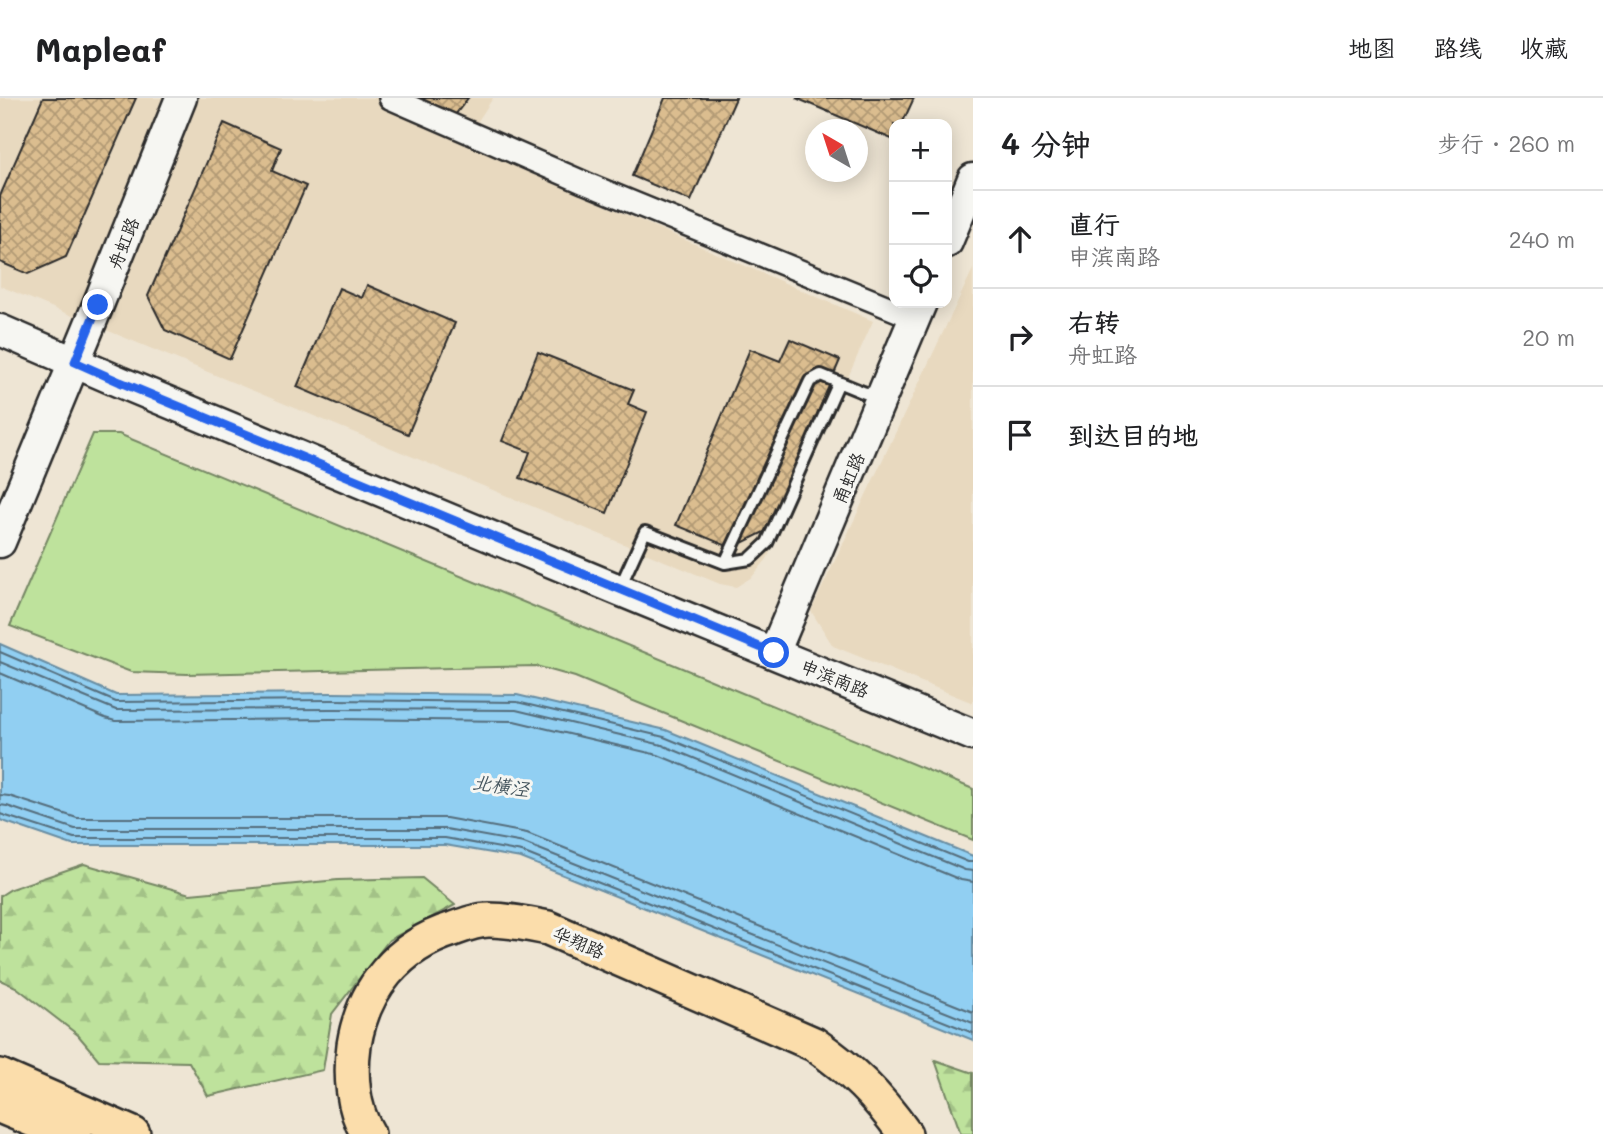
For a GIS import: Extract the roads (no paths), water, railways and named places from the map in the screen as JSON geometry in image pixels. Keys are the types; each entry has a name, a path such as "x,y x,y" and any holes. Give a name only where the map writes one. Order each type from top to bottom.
{"highway":[{"path":"0,1104 72,1134"}],"main road":[{"name":"舟虹路","path":"0,542 181,98"},
{"path":"952,230 973,179"},
{"name":"甬虹路","path":"774,653 918,310"},
{"name":"申滨南路","path":"0,330 619,590 973,735"},
{"name":"华翔路","path":"368,1134 357,1109 352,1082 357,1028 365,1005 379,981 395,962 412,948 436,934 486,920 548,928 814,1044 842,1063 871,1090 905,1134"},
{"path":"0,1076 133,1134"}],"street":[{"path":"390,98 585,183 918,310"}],"lane":[{"path":"725,564 810,381 821,375 865,393 884,392"},
{"path":"619,590 645,532 725,564 750,559 767,543 839,382"}],"water":[{"name":"北横泾","path":"0,644 116,695 517,695 666,730 973,856 973,1040 521,858 445,845 72,845 0,820"}]}
